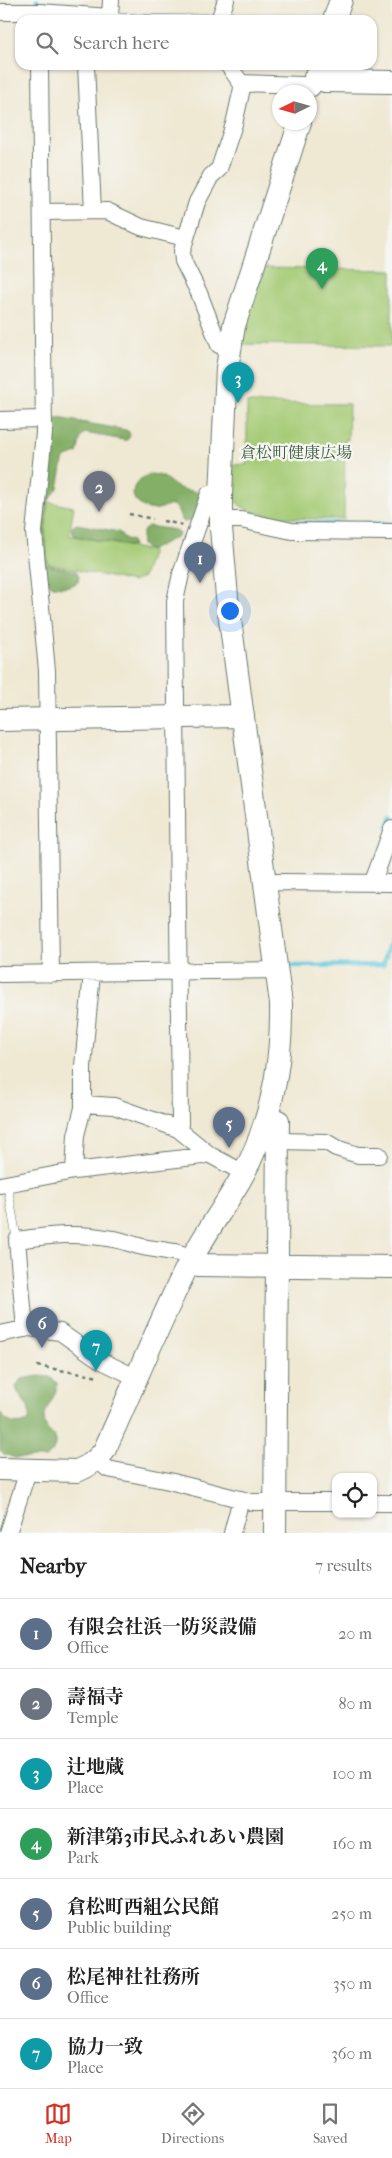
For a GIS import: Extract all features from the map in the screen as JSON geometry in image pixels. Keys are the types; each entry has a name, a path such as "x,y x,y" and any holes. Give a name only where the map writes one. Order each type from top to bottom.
{"street":[{"path":"110,15 111,0"},
{"path":"220,15 226,0"},
{"path":"336,15 341,0"},
{"path":"0,12 36,11 64,15"},
{"path":"40,70 44,419 34,532 47,671 51,974"},
{"path":"86,70 93,211"},
{"path":"231,70 243,84 302,85 314,81 392,82"},
{"path":"230,347 219,345 199,293 183,261 182,251 197,202 211,176 219,169 234,124 243,84"},
{"path":"0,1469 77,1471 97,1460 104,1451 191,1260 244,1173 267,1117 277,1073 280,1050 281,1004 227,597 221,520 221,494 230,347 239,305 297,130"},
{"path":"42,212 108,211 141,227 185,238"},
{"path":"0,420 44,419"},
{"path":"178,1129 180,1124 179,972 174,616 177,587 209,494 221,494"},
{"path":"221,520 241,520 298,531 392,532"},
{"path":"0,720 243,716"},
{"path":"375,883 375,876 392,829"},
{"path":"266,884 278,882 392,883"},
{"path":"0,974 277,970"},
{"path":"74,1171 76,1136 83,1104 83,1066 92,973"},
{"path":"83,1104 120,1108 178,1129 206,1152 244,1173"},
{"path":"267,1117 278,1121 275,1533"},
{"path":"278,1141 326,1142 336,1148 358,1155 379,1155"},
{"path":"3,1185 74,1171 202,1156 206,1152"},
{"path":"25,1329 17,1240 58,1234 82,1234 183,1253 198,1265 392,1268"},
{"path":"0,1334 42,1328 65,1334 100,1360 137,1378"},
{"path":"97,1460 108,1469 169,1481 251,1502 332,1502"},
{"path":"8,1533 27,1469"},
{"path":"232,1533 241,1499"},
{"path":"377,1503 392,1503"}],"lane":[{"path":"3,1185 17,1240"}],"path":[{"path":"129,514 153,519"},
{"path":"37,1366 104,1378"}],"green space":[{"path":"260,268 392,270 392,346 239,344"},
{"name":"倉松町健康広場","path":"247,403 349,404 348,440 345,440 344,519 303,519 269,515 242,507 235,500 232,465 247,464"},
{"path":"58,418 126,430 130,436 127,440 124,440 85,433 81,437 77,453 64,458 58,488 48,502 45,532 47,561 51,566 77,572 79,577 78,582 75,584 61,587 47,584 44,581 40,555 50,428 53,421"},
{"path":"151,474 164,477 175,486 184,490 199,493 200,497 191,521 184,522 173,505 149,509 141,506 136,501 133,491 135,486 138,481"},
{"path":"48,502 74,507 69,535 152,551 143,577 133,582 48,564 45,532"},
{"path":"77,524 119,532 124,538 132,541 133,545 129,546 75,536 72,527"},
{"path":"148,526 175,530 179,533 178,536 151,550 142,545 142,534"},
{"path":"40,1376 50,1377 57,1383 44,1417 47,1429 55,1438 53,1450 45,1458 15,1458 4,1454 0,1450 0,1413 13,1423 29,1420 29,1409 16,1387 21,1379"}],"waterway":[{"path":"287,523 392,524"},
{"path":"388,827 392,816"},
{"path":"376,890 392,893"},
{"path":"289,966 383,965 392,933"}],"place":[{"name":"新津第3市民ふれあい農園","path":"322,289"},
{"name":"辻地蔵","path":"238,403"},
{"name":"壽福寺","path":"99,512"},
{"name":"有限会社浜一防災設備","path":"200,583"},
{"name":"倉松町西組公民館","path":"229,1148"},
{"name":"松尾神社社務所","path":"42,1348"},
{"name":"協力一致","path":"96,1371"}]}
